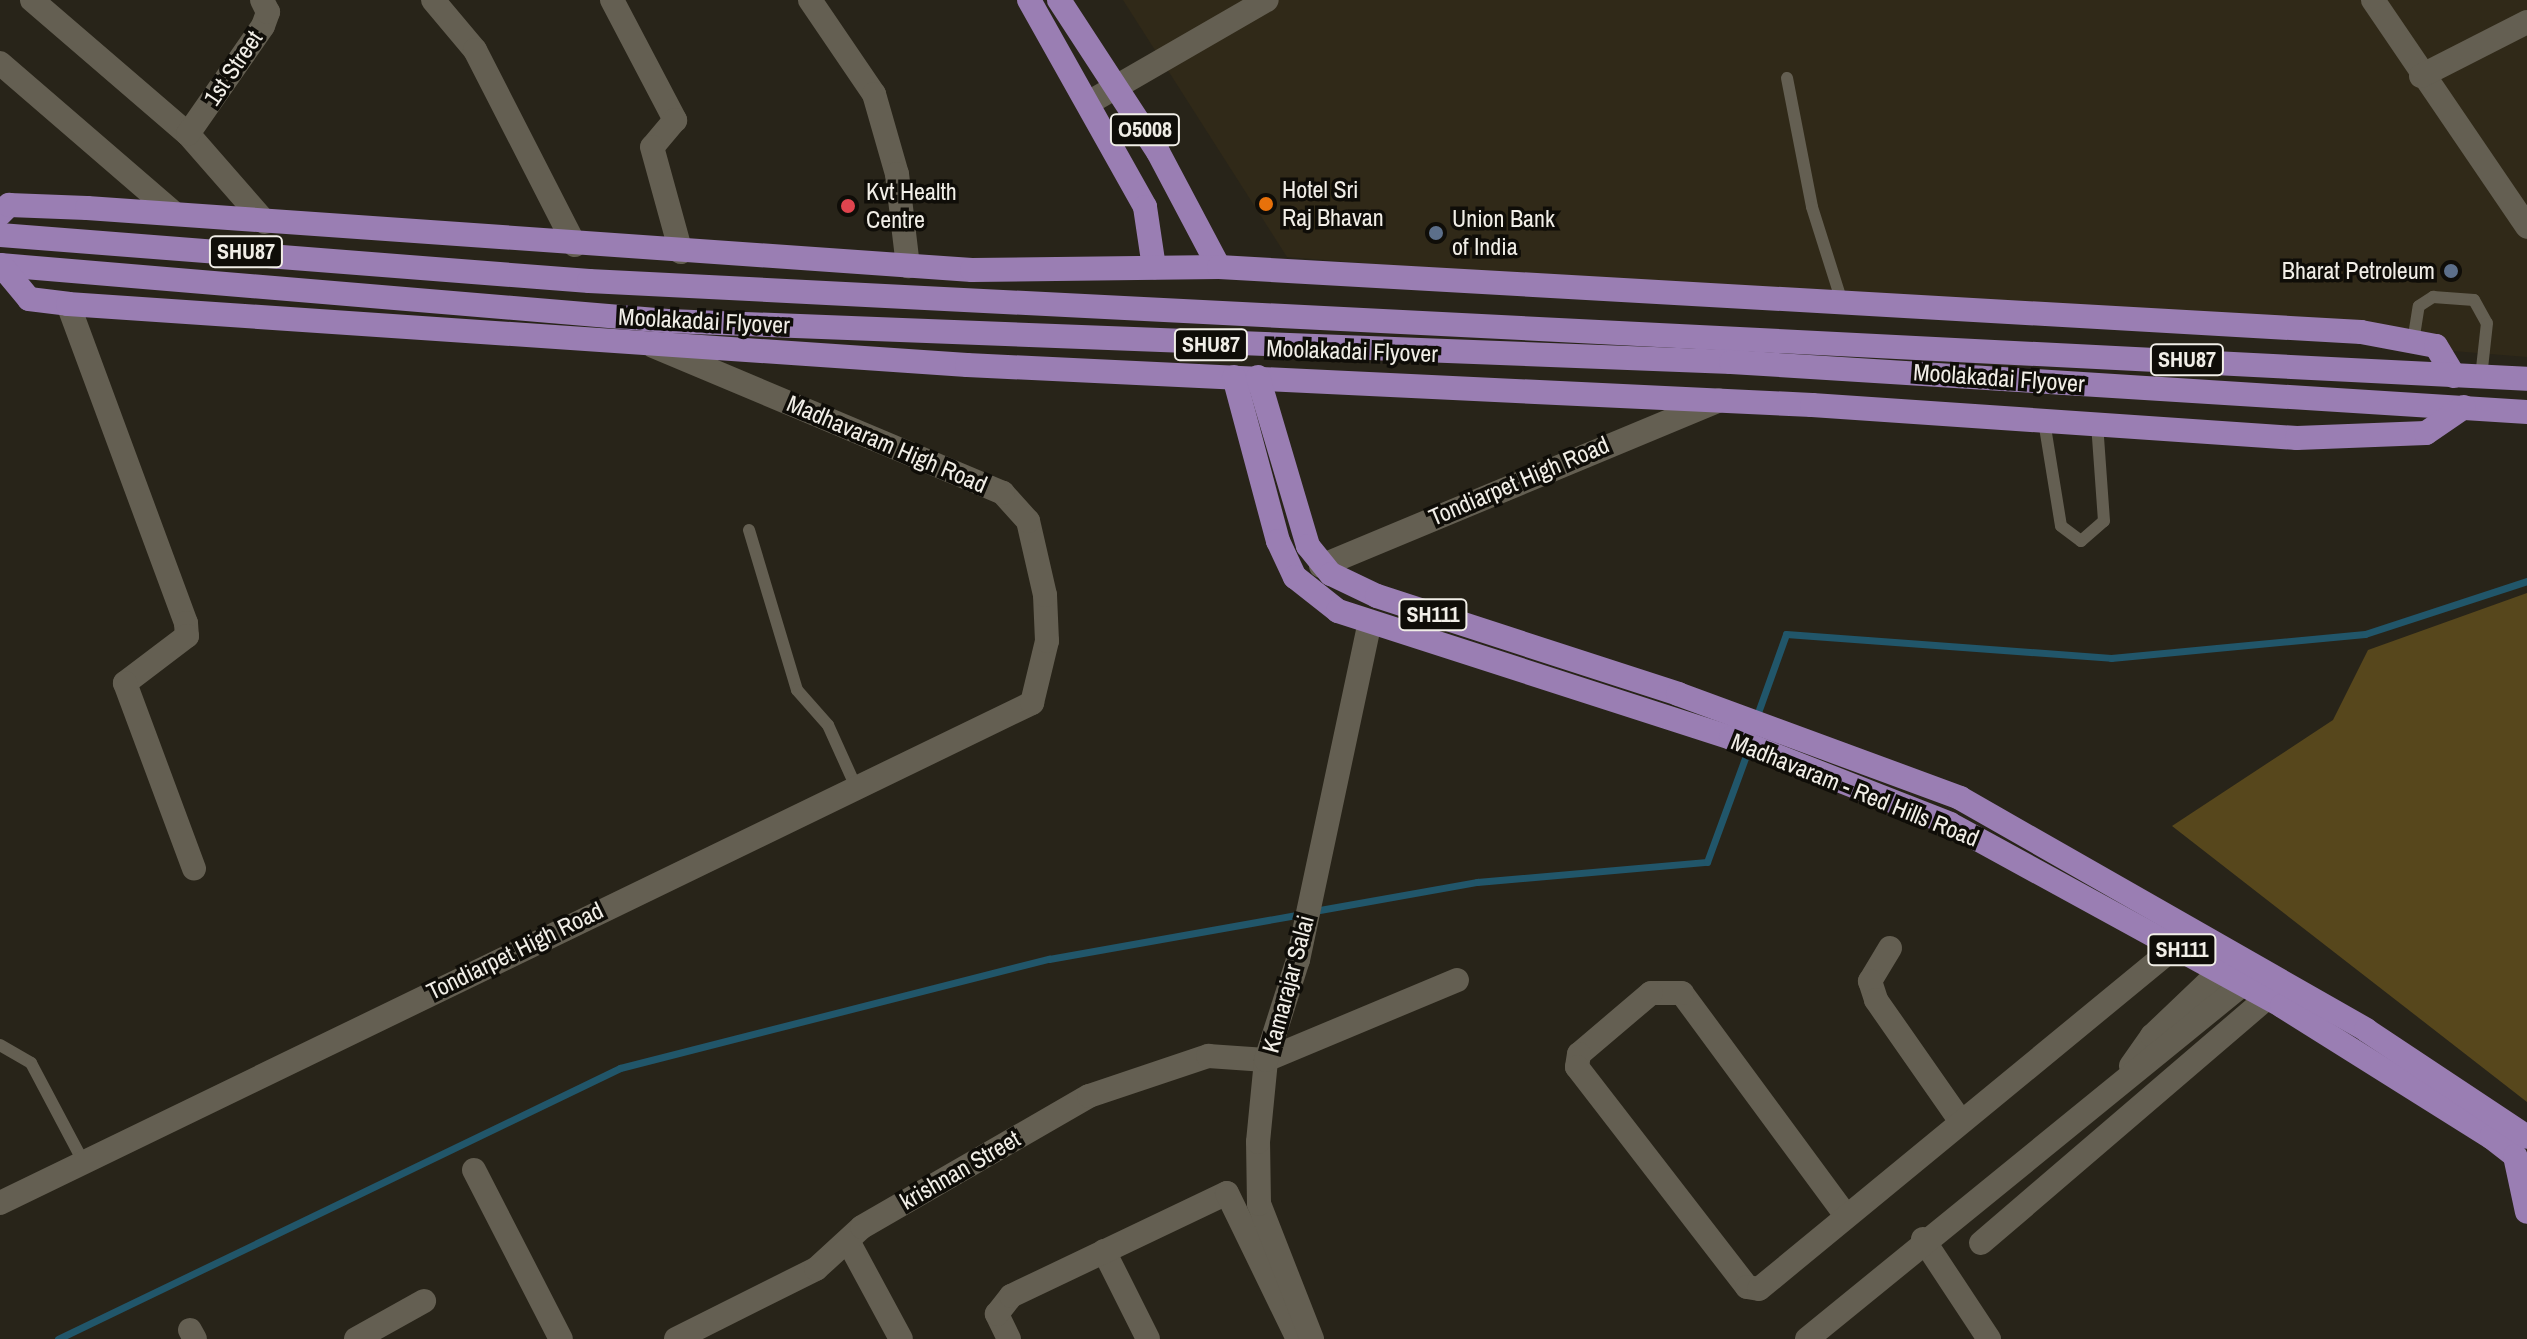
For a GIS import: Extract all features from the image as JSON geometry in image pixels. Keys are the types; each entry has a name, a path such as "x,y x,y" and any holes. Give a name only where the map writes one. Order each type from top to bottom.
{"main road":[{"name":"O5008","path":"1029,0 1090,102 1145,207 1154,267"},
{"name":"O5008","path":"1059,0 1116,84 1219,267"},
{"path":"0,214 9,205 174,213 575,245 972,270 1219,267 1841,299 2361,332 2436,346 2454,376"},
{"name":"Moolakadai Flyover","path":"0,235 462,271 2454,376"},
{"path":"0,265 29,299 68,304 967,365 1246,377 1391,388 1719,400 2297,438 2426,433 2464,407"},
{"name":"Moolakadai Flyover","path":"0,265 668,321 1964,376 2464,407"},
{"path":"967,365 972,270"},
{"path":"1391,388 1394,278"},
{"name":"SHU87","path":"2454,376 2527,379"},
{"path":"1246,377 1308,546 1321,566"},
{"name":"Madhavaram - Red Hills Road","path":"1246,377 1278,541 1295,577 1369,626 1735,727"},
{"name":"SHU87","path":"2464,407 2527,412"},
{"name":"Madhavaram - Red Hills Road","path":"1321,566 1377,596 1781,745 1950,824 2366,1030 2521,1144"},
{"name":"Madhavaram - Red Hills Road","path":"2184,940 2220,971 2521,1144"},
{"path":"2521,1144 2527,1212"}],"street":[{"path":"32,0 188,134 265,222"},
{"name":"1st Street","path":"188,134 263,26 268,12 262,0"},
{"path":"433,0 475,50 575,245"},
{"path":"612,0 675,120 652,147 681,252"},
{"path":"810,0 874,94 897,174 908,266"},
{"path":"1090,102 1116,84 1267,0"},
{"path":"2373,0 2421,76 2527,227"},
{"path":"2421,76 2527,22"},
{"path":"0,63 174,213"},
{"path":"68,304 186,623 187,636 125,683 194,869"},
{"name":"Madhavaram High Road","path":"654,346 1003,493 1028,521 1045,595 1047,641 1032,703"},
{"name":"Tondiarpet High Road","path":"1321,566 1719,400"},
{"name":"Kamarajar Salai","path":"1312,1339 1259,1204 1266,1060 1298,960 1369,626"},
{"name":"Tondiarpet High Road","path":"1,1202 1032,703"},
{"path":"1844,1213 1682,993 1651,993 1579,1054 1577,1067 1747,1287 1759,1289 1844,1213 2184,940"},
{"path":"1890,948 1870,981 1876,1000 1959,1119"},
{"path":"2127,1071 2152,1036 2220,971"},
{"path":"1266,1060 1457,980"},
{"path":"1807,1339 2127,1071 2169,1048 2243,984"},
{"path":"1981,1243 2267,998"},
{"name":"krishnan Street","path":"676,1339 718,1329 816,1269 848,1241 1089,1096 1208,1056 1266,1060"},
{"path":"474,1170 561,1339"},
{"path":"1009,1339 998,1305 1227,1193 1298,1339"},
{"path":"1923,1239 1989,1339"},
{"path":"848,1241 901,1339"},
{"path":"1104,1251 1148,1339"},
{"path":"356,1339 424,1301"}],"lane":[{"path":"1787,78 1812,207 1841,299"},
{"path":"2413,342 2419,306 2433,297 2474,300 2487,323 2481,377"},
{"path":"2044,421 2061,526 2081,541 2104,521 2097,424"},
{"path":"749,530 797,690 828,725 856,787"},
{"path":"0,1045 31,1063 84,1163"}],"shaded area":[{"path":"1123,0 2527,0 2527,357 1287,257"},
{"path":"2527,593 2527,1102 2172,826 2333,720 2368,650"}],"waterway":[{"path":"1756,718 1786,634 2111,658 2365,634 2527,581"},
{"path":"1314,911 1477,882 1707,862 1748,750"},
{"path":"58,1339 620,1068 1049,959 1302,914"}],"place":[{"name":"Hotel Sri Raj Bhavan","path":"1266,204"},
{"name":"Kvt Health Centre","path":"848,206"},
{"name":"Union Bank of India","path":"1436,233"},
{"name":"Bharat Petroleum","path":"2451,271"}]}
